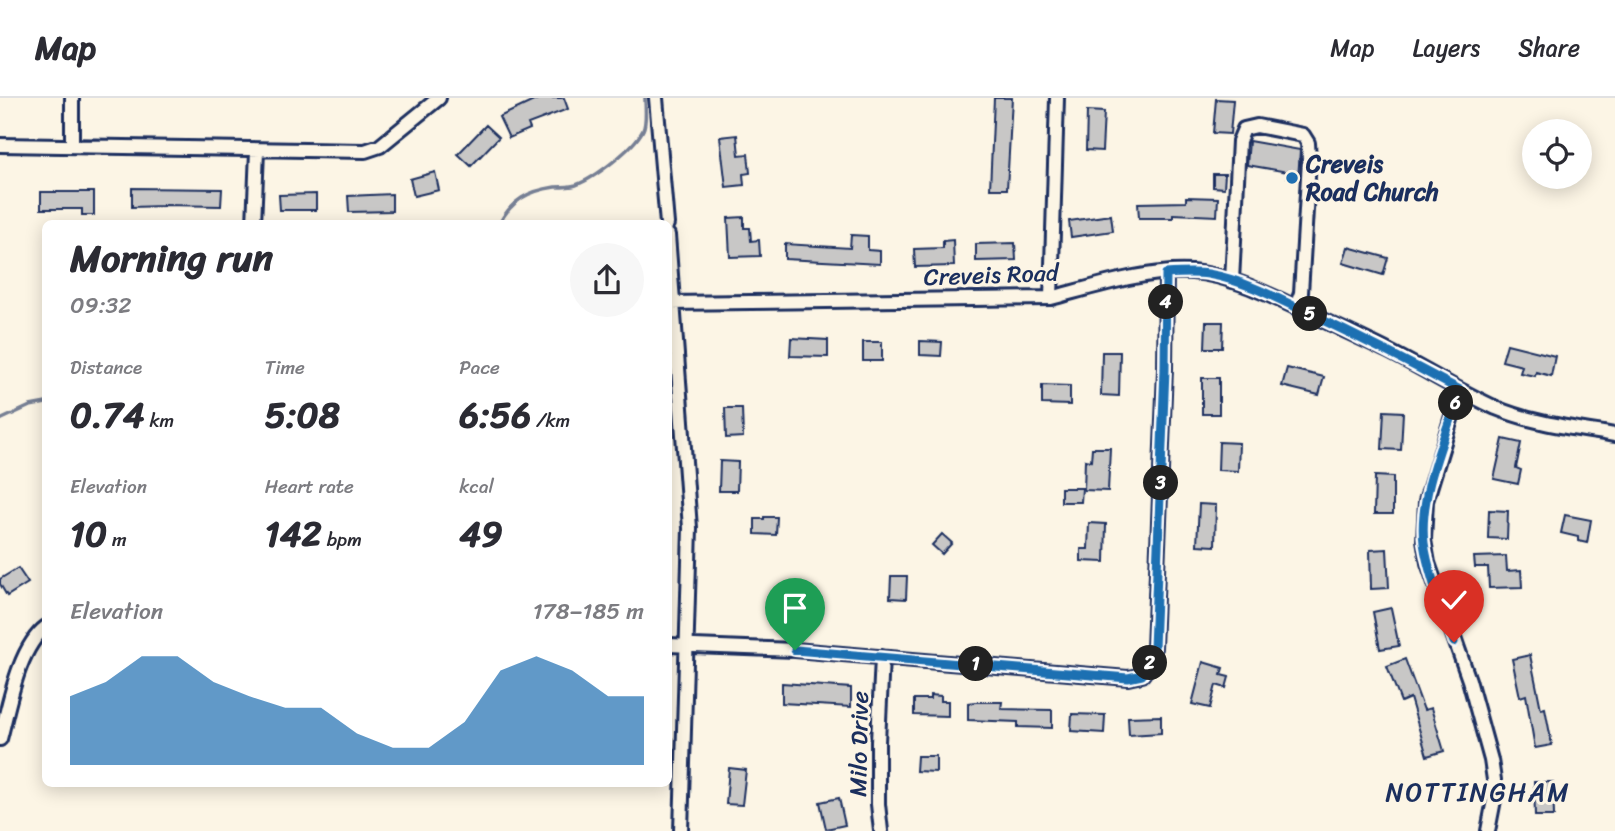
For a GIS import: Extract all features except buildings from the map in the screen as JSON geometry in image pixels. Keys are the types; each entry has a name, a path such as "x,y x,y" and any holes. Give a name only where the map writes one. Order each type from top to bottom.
{"street":[{"path":"72,98 72,146"},
{"path":"0,145 333,152 374,149 439,98"},
{"path":"656,98 667,220"},
{"path":"1051,298 1057,98"},
{"path":"1232,281 1239,141 1244,129 1257,127 1303,135 1308,143 1309,160 1300,293 1296,307"},
{"path":"254,220 257,150"},
{"name":"Creveis Road","path":"672,302 1051,298 1109,282 1189,272 1210,274 1296,307 1389,351 1498,408 1552,426 1615,435"},
{"path":"672,645 795,650 1128,678 1142,675 1150,663 1154,648 1166,274"},
{"path":"672,302 690,528 681,831"},
{"path":"1460,390 1426,501 1424,540 1428,563 1469,680 1491,760 1494,800 1488,831"},
{"path":"0,739 26,650 36,634 42,630"},
{"name":"Milo Drive","path":"881,831 878,742 882,657"}],"waterway":[{"path":"502,220 515,203 529,194 576,185 613,162 643,130 645,98"},
{"path":"0,420 30,406 42,404"}],"place":[{"name":"Creveis Road Church","path":"1292,178"}],"district":[{"name":"NOTTINGHAM","path":"1478,792"}],"route":[{"path":"795,650 1128,678 1142,675 1150,663 1154,648 1166,274 1189,272 1210,274 1246,285 1389,351 1460,390 1430,481 1424,522 1428,563 1454,642"}]}
